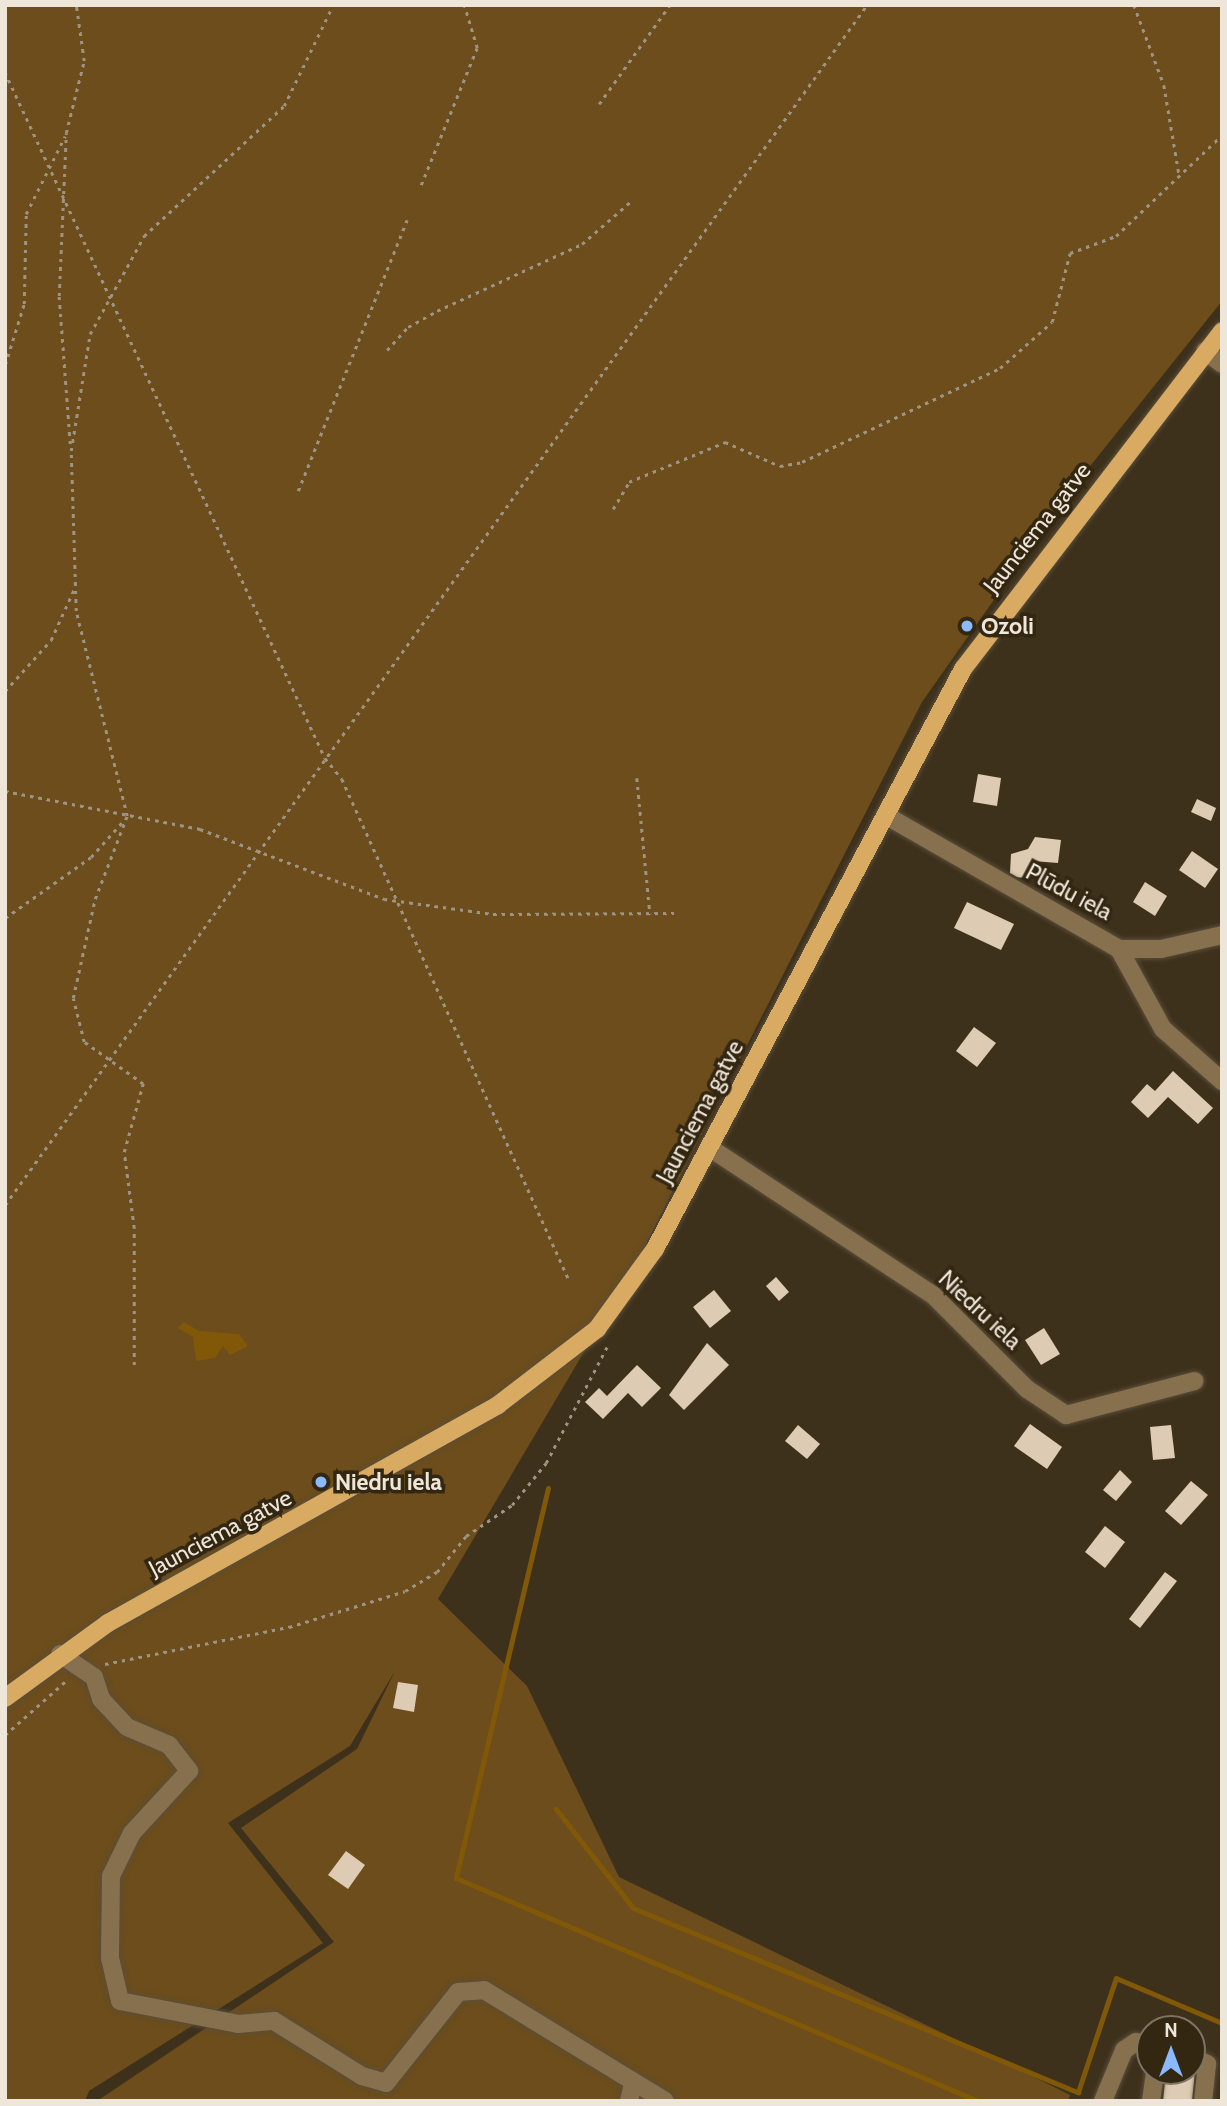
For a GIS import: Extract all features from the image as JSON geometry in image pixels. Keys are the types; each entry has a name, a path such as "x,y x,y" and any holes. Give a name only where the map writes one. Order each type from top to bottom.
{"main road":[{"name":"Jaunciema gatve","path":"5,1698 60,1654 451,1435 550,1371 597,1329 629,1287 710,1148 885,815 984,636 1222,331"}],"street":[{"path":"1205,351 1222,365"},
{"name":"Plūdu iela","path":"885,815 1119,949 1163,1029 1222,1082"},
{"path":"1119,949 1161,949 1222,934"},
{"name":"Niedru iela","path":"710,1148 933,1295 1027,1389 1066,1415 1195,1381"},
{"path":"60,1654 83,1668 127,1727 169,1745 189,1771 132,1833 111,1876 110,1958 120,2001 238,2024 274,2021 362,2076 386,2083 458,1992 484,1990 631,2092 665,2101"},
{"path":"1103,2101 1124,2050 1136,2042"}],"path":[{"path":"5,365 24,304 26,214 66,133 84,61 76,5"},
{"path":"71,451 90,334 144,236 284,106 333,5"},
{"path":"421,185 477,48 464,5"},
{"path":"599,104 670,5"},
{"path":"5,1205 867,5"},
{"path":"1135,5 1164,85 1180,175"},
{"path":"5,72 64,194 109,300 325,758 342,779 394,901 570,1282"},
{"path":"66,133 59,296 71,451 76,611 127,816 95,899 73,998 84,1042 144,1084 124,1153 134,1228 134,1365"},
{"path":"613,509 629,482 725,442 780,466 802,462 1000,368 1052,322 1070,253 1116,236 1222,135"},
{"path":"387,350 408,327 437,311 582,244 630,202"},
{"path":"298,491 407,220"},
{"path":"5,691 51,639 76,584"},
{"path":"637,778 650,914"},
{"path":"5,791 200,829 394,901 494,914 674,913"},
{"path":"5,918 91,857 127,816"},
{"path":"5,1735 25,1711 83,1668 289,1627 405,1591 437,1572 466,1536 512,1504 546,1463 607,1347"}],"shaded area":[{"path":"5,5 1222,5 1222,301 1075,485 922,702 633,1269 438,1599 527,1686 619,1877 1032,2076 1070,2095 1068,2101 97,2101 334,1942 241,1828 357,1749 395,1671 350,1746 228,1823 323,1943 89,2091 85,2101 5,2101"},
{"path":"184,1322 199,1331 239,1334 248,1346 230,1355 223,1346 215,1358 196,1361 193,1337 178,1328"}],"building":[{"path":"978,774 1001,778 997,806 973,802"},
{"path":"1197,799 1216,808 1211,821 1191,812"},
{"path":"1035,837 1061,840 1058,863 1033,861 1031,879 1017,877 1010,873 1011,854 1028,849"},
{"path":"1192,851 1218,869 1205,888 1179,870"},
{"path":"1145,882 1167,896 1155,916 1133,902"},
{"path":"967,902 1014,924 1001,950 954,928"},
{"path":"974,1027 996,1043 977,1067 956,1051"},
{"path":"1173,1071 1213,1108 1198,1124 1168,1097 1148,1118 1131,1102 1147,1084 1155,1091"},
{"path":"776,1277 789,1292 779,1301 766,1286"},
{"path":"714,1290 731,1311 710,1328 693,1307"},
{"path":"1044,1328 1060,1354 1041,1365 1025,1340"},
{"path":"707,1343 729,1365 684,1410 669,1395"},
{"path":"637,1365 661,1388 642,1407 628,1393 603,1419 585,1402 599,1388 607,1396"},
{"path":"1030,1424 1062,1447 1047,1469 1014,1446"},
{"path":"798,1425 820,1444 807,1459 785,1441"},
{"path":"1171,1425 1175,1458 1153,1460 1150,1427"},
{"path":"1120,1470 1132,1482 1116,1501 1103,1490"},
{"path":"1191,1481 1208,1495 1181,1525 1165,1511"},
{"path":"1105,1526 1125,1542 1105,1568 1085,1552"},
{"path":"1165,1572 1177,1581 1140,1628 1129,1619"},
{"path":"398,1682 418,1685 414,1712 393,1708"},
{"path":"346,1851 365,1865 348,1889 328,1875"},
{"path":"1165,2085 1194,2085 1192,2101 1163,2101"}],"waterway":[{"path":"548,1488 456,1878 978,2101"},
{"path":"556,1809 633,1908 1078,2092 1116,1978 1222,2023"}],"place":[{"name":"Ozoli","path":"967,626"},
{"name":"Niedru iela","path":"321,1482"}]}
